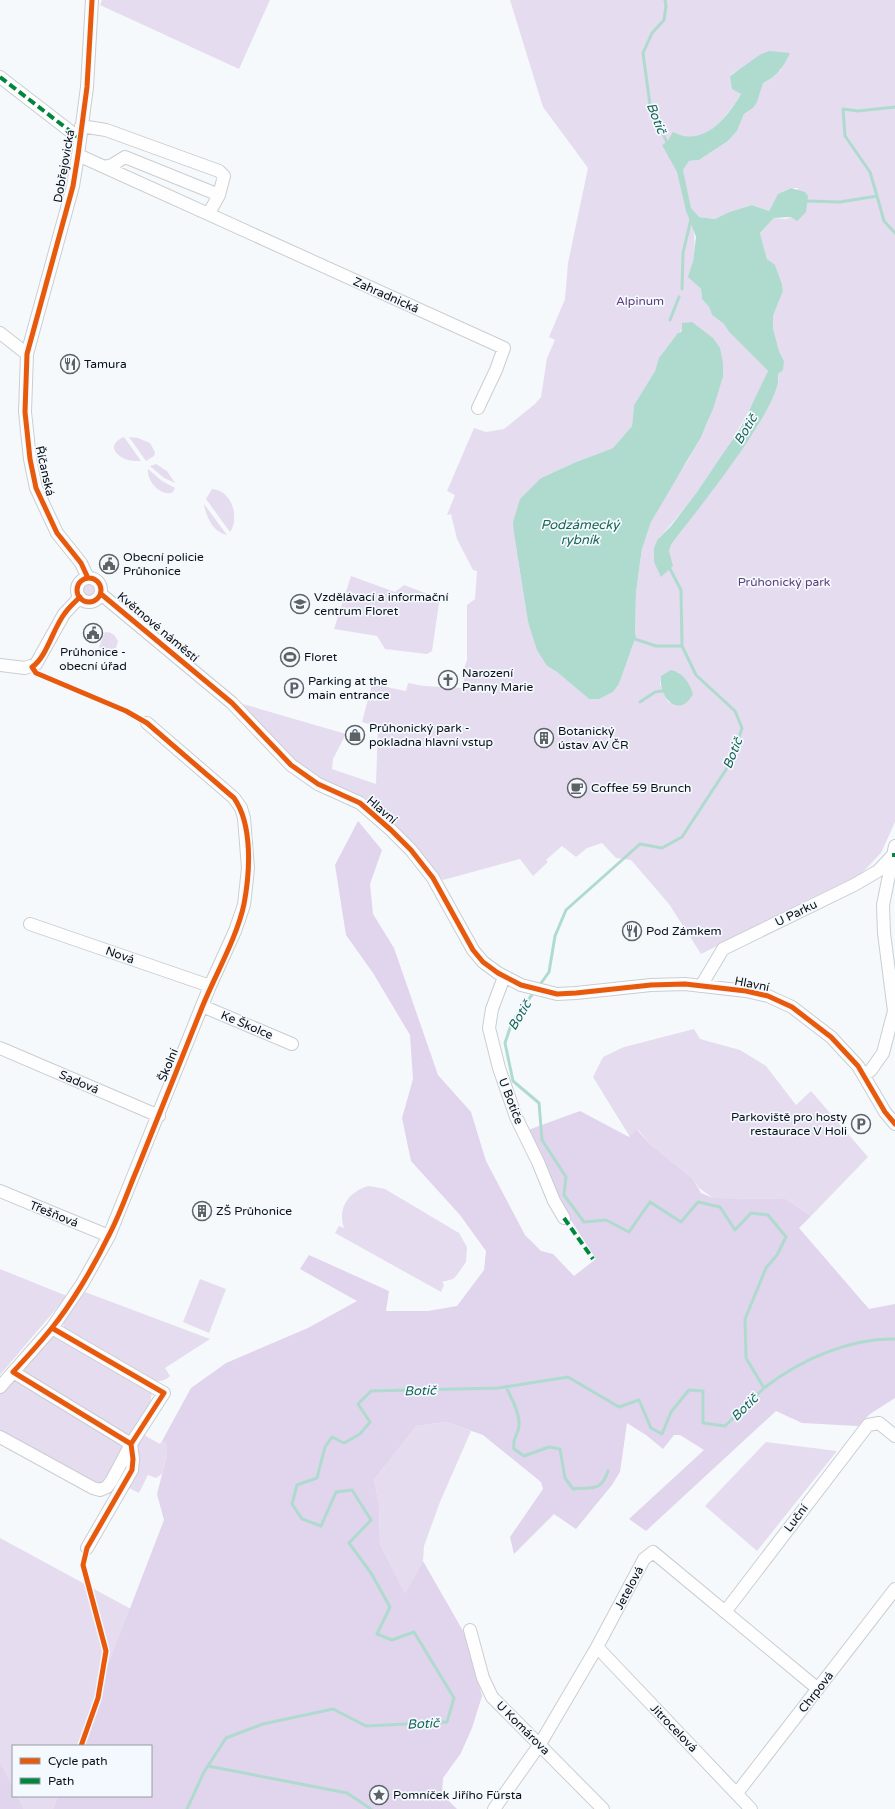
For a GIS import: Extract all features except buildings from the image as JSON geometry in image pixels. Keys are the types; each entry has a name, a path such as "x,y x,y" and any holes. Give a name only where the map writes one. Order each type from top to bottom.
{"street":[{"name":"Dobřejovická","path":"27,354 73,186 87,87 92,0"},
{"path":"0,77 79,138"},
{"path":"81,126 106,130 219,171 224,176 219,194 209,214"},
{"name":"Zahradnická","path":"78,155 504,348 496,370 478,408"},
{"path":"105,167 112,165 125,157 219,194"},
{"path":"0,333 27,354"},
{"name":"Říčanská","path":"27,354 25,412 30,459 36,488 57,533 81,563 88,578"},
{"path":"0,665 25,668 32,667 36,664 64,614 80,597 78,593 79,584 84,579 88,578"},
{"name":"Květnové náměstí","path":"88,578 98,582 101,589 101,594 202,677"},
{"name":"Květnové náměstí","path":"80,597 88,602 96,599 101,594"},
{"name":"Hlavní","path":"202,677 232,703 291,765 318,784 356,801 391,830 411,850 433,878 474,950 483,962 504,977 521,985 548,993 576,993 651,985 701,986 746,991 768,996 792,1007 831,1037 864,1075 885,1112 895,1124"},
{"name":"Školní","path":"0,1387 52,1328 82,1284 109,1236 159,1116 210,986 235,931 244,905 248,868 247,843 244,818 241,808 234,798 147,723"},
{"path":"864,1075 870,1070 883,1053 894,1011 894,996 884,933 883,905 894,852"},
{"name":"U Parku","path":"701,986 723,949 854,885 878,871 894,852"},
{"name":"Nová","path":"30,924 210,986"},
{"name":"U Botiče","path":"504,977 492,1009 489,1028 499,1068 516,1117 538,1162 554,1201 564,1218"},
{"name":"Ke Školce","path":"202,1006 292,1044"},
{"name":"Sadová","path":"0,1048 159,1116"},
{"name":"Třešňová","path":"0,1191 109,1236"},
{"path":"0,1437 50,1466 93,1488 100,1490 107,1487 112,1480 131,1444 164,1393 52,1328"},
{"path":"13,1372 131,1444"},
{"name":"Luční","path":"725,1612 868,1425 879,1423 895,1436"},
{"path":"87,1548 132,1470 133,1459 131,1444"},
{"name":"Jetelová","path":"494,1809 540,1744 597,1647 644,1559 653,1552 818,1689"},
{"name":"Chrpová","path":"737,1794 895,1589"},
{"name":"U Komárova","path":"470,1630 488,1691 603,1809"},
{"name":"Jitrocelová","path":"597,1647 751,1809"}],"green space":[{"path":"102,0 270,0 239,69 100,5"},
{"name":"Průhonický park","path":"510,0 895,0 895,822 881,853 861,874 701,954 669,904 631,860 616,858 602,843 587,848 576,857 562,846 546,860 548,862 533,876 520,859 443,880 410,841 390,820 364,797 325,782 291,759 243,704 346,734 333,759 332,769 376,784 378,727 362,722 372,684 406,691 408,683 424,686 463,688 464,679 461,677 467,660 467,605 475,599 477,571 473,570 457,539 451,514 447,515 455,495 447,491 474,428 486,432 504,429 535,404 541,397 547,358 555,340 549,337 565,299 568,263 588,168 543,107","holes":["740,69 782,69 768,81 763,82 753,108 744,114 737,131 728,141 699,160 689,161 683,170 663,145 672,140 699,136 706,133 718,124 741,94 730,75","798,188 791,217 786,219 774,218 760,233 767,259 775,266 783,291 773,316 773,328 779,351 784,361 778,374 779,379 758,426 671,545 669,551 658,539 690,502 720,460 734,438 768,371 729,332 724,324 712,315 709,307 702,299 701,289 689,277 694,250 694,230 692,223 699,217 715,219 729,212 752,205 769,211 777,197 787,189","682,329 723,363 723,377 707,424 688,460 665,496 651,522 642,549 636,593 635,639 619,684 613,692 599,699 589,699 557,672 547,666 528,622 514,534 541,478 576,462 613,448 632,426 634,405 655,371 660,358","678,672 690,686 669,703 660,684 661,676"]},
{"path":"124,437 141,461 131,461 117,454 114,445 119,439"},
{"path":"129,437 138,438 150,443 155,452 154,456 146,461"},
{"path":"156,464 167,471 175,483 164,478 150,466"},
{"path":"148,469 162,481 175,488 173,492 164,493 160,491 152,483 148,474"},
{"path":"212,489 225,494 232,506 234,520 230,532 206,499"},
{"path":"204,504 227,535 218,531 208,519"},
{"path":"351,576 395,592 404,585 433,596 439,603 432,651 427,654 385,649 377,636 334,629"},
{"path":"89,584 93,586 95,590 93,594 89,596 85,594 83,590 85,586"},
{"path":"105,632 113,634 118,641 116,648 110,652 104,651 99,647"},
{"path":"694,1029 700,1039 740,1050 766,1066 796,1105 811,1091 868,1157 811,1216 786,1199 713,1198 699,1188 693,1179 651,1145 638,1130 630,1137 593,1077 603,1057 624,1047"},
{"path":"369,1186 385,1189 459,1233 467,1247 466,1262 453,1279 442,1282 444,1285 441,1292 335,1233 339,1226 344,1228 342,1214 346,1201 350,1196 362,1188"},
{"path":"0,1269 67,1296 0,1375"},
{"path":"200,1279 226,1289 209,1333 183,1322"},
{"path":"85,1292 210,1339 165,1368 170,1376 168,1378 160,1381 149,1380 65,1333 63,1323"},
{"path":"53,1333 152,1392 149,1410 132,1434 125,1435 25,1377 22,1365"},
{"path":"14,1376 124,1444 116,1466 106,1481 92,1484 0,1432 0,1391"},
{"path":"446,1422 471,1431 440,1502 424,1546 423,1561 405,1595 380,1544 379,1504 374,1480 416,1426"},
{"path":"144,1435 160,1444 162,1441 167,1444 167,1455 162,1474 156,1478 148,1475 139,1493 125,1486 137,1444"},
{"path":"766,1442 837,1451 757,1551 705,1506"},
{"path":"0,1538 131,1609 77,1745 12,1745 12,1785 0,1762"},
{"path":"18,1797 58,1797 53,1809 24,1809"}],"shaded area":[{"path":"358,821 382,850 370,884 373,914 394,948 438,1075 471,1112 486,1161 525,1235 541,1251 553,1254 574,1276 596,1259 561,1205 549,1171 528,1130 580,1111 629,1137 637,1130 651,1145 693,1179 701,1193 713,1198 786,1199 811,1216 799,1228 869,1309 895,1304 895,1398 870,1414 858,1426 802,1423 776,1411 646,1531 629,1519 704,1450 680,1435 674,1435 663,1449 646,1435 627,1423 620,1472 612,1485 576,1529 554,1514 514,1554 510,1537 543,1489 541,1482 483,1435 446,1422 416,1426 374,1480 379,1504 380,1544 405,1594 423,1561 467,1638 482,1696 472,1728 461,1753 443,1778 442,1794 457,1809 53,1809 58,1797 152,1797 152,1745 77,1745 164,1520 157,1494 167,1455 167,1444 162,1441 191,1388 226,1363 308,1328 357,1301 300,1269 309,1255 389,1291 386,1311 428,1311 457,1306 484,1270 486,1251 460,1215 411,1161 402,1118 413,1079 410,1035 373,973 346,935 335,865"},
{"path":"0,1762 12,1785 12,1797 18,1797 24,1809 0,1809"}],"water":[{"path":"769,51 790,53 780,71 768,81 763,83 757,102 753,108 744,114 737,131 728,141 699,160 689,161 683,170 691,208 699,217 715,219 729,212 752,205 769,211 778,194 791,188 805,192 808,196 806,212 797,221 791,217 774,218 760,233 767,259 775,265 782,284 783,291 773,316 773,328 779,351 784,361 783,370 778,374 776,389 767,409 752,434 735,460 671,545 669,551 673,566 661,577 654,562 654,548 658,539 671,526 697,492 741,427 768,371 729,332 724,324 712,315 709,307 702,299 701,289 688,277 693,261 696,237 686,211 677,172 662,145 667,142 673,132 684,136 694,136 713,128 721,121 741,94 732,89 730,76 761,54"},
{"name":"Podzámecký rybník","path":"692,322 713,338 720,348 723,363 723,377 713,409 701,437 651,522 642,549 640,563 636,593 635,639 619,684 613,692 599,699 589,699 557,672 547,666 537,650 528,622 513,522 520,499 541,478 576,462 613,448 632,426 634,405 655,371 659,358 678,333 681,332 682,323"},
{"path":"671,670 679,673 685,679 693,694 687,702 682,705 671,703 666,698 663,691 661,676"}],"waterway":[{"name":"Botič","path":"665,0 666,6 664,20 652,33 643,53 650,105 668,145"},
{"name":"Botič","path":"804,202 840,202 877,196 870,172 845,136 843,109 858,111 895,107"},
{"name":"Botič","path":"877,196 884,221 895,233"},
{"name":"Botič","path":"682,289 683,253 691,219"},
{"name":"Botič","path":"670,320 679,297"},
{"name":"Botič","path":"539,986 549,972 555,936 566,910 640,844 662,848 682,837 731,762 742,728 735,711 696,675 682,646 681,590 668,565"},
{"name":"Botič","path":"634,635 635,639 656,646 682,646"},
{"path":"640,702 655,692 662,691"},
{"name":"Botič","path":"187,1809 204,1772 226,1738 263,1724 333,1709 366,1726 447,1722 454,1698 414,1632 392,1640 377,1634 390,1607 371,1573 349,1543 371,1520 352,1490 336,1492 321,1526 302,1519 292,1504 297,1485 317,1478 325,1447 332,1437 344,1443 360,1434 370,1422 358,1404 371,1391 498,1388 568,1377 619,1407 639,1400 651,1428 662,1434 671,1412 689,1390 703,1391 703,1423 725,1426 764,1388 746,1358 745,1319 766,1268 777,1255 786,1237 768,1215 751,1213 735,1230 720,1207 698,1202 681,1222 650,1202 629,1232 606,1220 584,1222 564,1195 566,1177 542,1140 539,1103 513,1081 505,1043 512,1022 534,992"},
{"path":"764,1388 793,1368 826,1353 860,1342 895,1339"},
{"path":"506,1387 515,1405 519,1420 519,1428 514,1441 514,1449 524,1456 549,1447 560,1449 565,1478 573,1489 591,1488 599,1485 605,1478 608,1471"},
{"path":"208,1766 347,1793 371,1809"}],"marked path":[{"path":"0,77 79,138"},
{"path":"564,1218 593,1259"}],"cycle path":[{"path":"88,578 81,563 57,533 36,488 30,459 25,412 27,354 73,186 87,87 92,0"},
{"path":"89,578 94,579 100,585 101,590 100,595 94,601 89,602 84,601 78,595 77,590 78,585 84,579 89,578"},
{"path":"101,594 232,703 291,765 318,784 360,803 391,830 411,850 433,878 473,950 483,962 498,973 521,985 557,994 651,985 685,984 746,991 768,996 792,1007 831,1037 858,1066 885,1112 895,1124"},
{"path":"80,597 65,613 42,656 32,667 36,673 126,711 147,723 234,798 240,809 244,822 248,850 248,878 241,917 231,944 206,997 116,1220 89,1273 66,1309 42,1340 13,1372 131,1444"},
{"path":"52,1328 164,1393 131,1444"},
{"path":"81,1745 98,1698 106,1651 83,1565 87,1548 132,1470 133,1459 131,1444"}],"place":[{"name":"Tamura","path":"70,364"},
{"name":"Obecní policie Průhonice","path":"109,564"},
{"name":"Vzdělávací a informační centrum Floret","path":"300,604"},
{"name":"Průhonice - obecní úřad","path":"93,633"},
{"name":"Floret","path":"290,657"},
{"name":"Narození Panny Marie","path":"448,680"},
{"name":"Parking at the main entrance","path":"294,688"},
{"name":"Průhonický park - pokladna hlavní vstup","path":"355,735"},
{"name":"Botanický ústav AV ČR","path":"544,738"},
{"name":"Coffee 59 Brunch","path":"577,788"},
{"name":"Pod Zámkem","path":"632,931"},
{"name":"Parkoviště pro hosty restaurace V Holi","path":"861,1124"},
{"name":"ZŠ Průhonice","path":"202,1211"},
{"name":"Pomníček Jiřího Fürsta","path":"379,1795"}],"park label":[{"name":"Alpinum","path":"640,301"}]}
